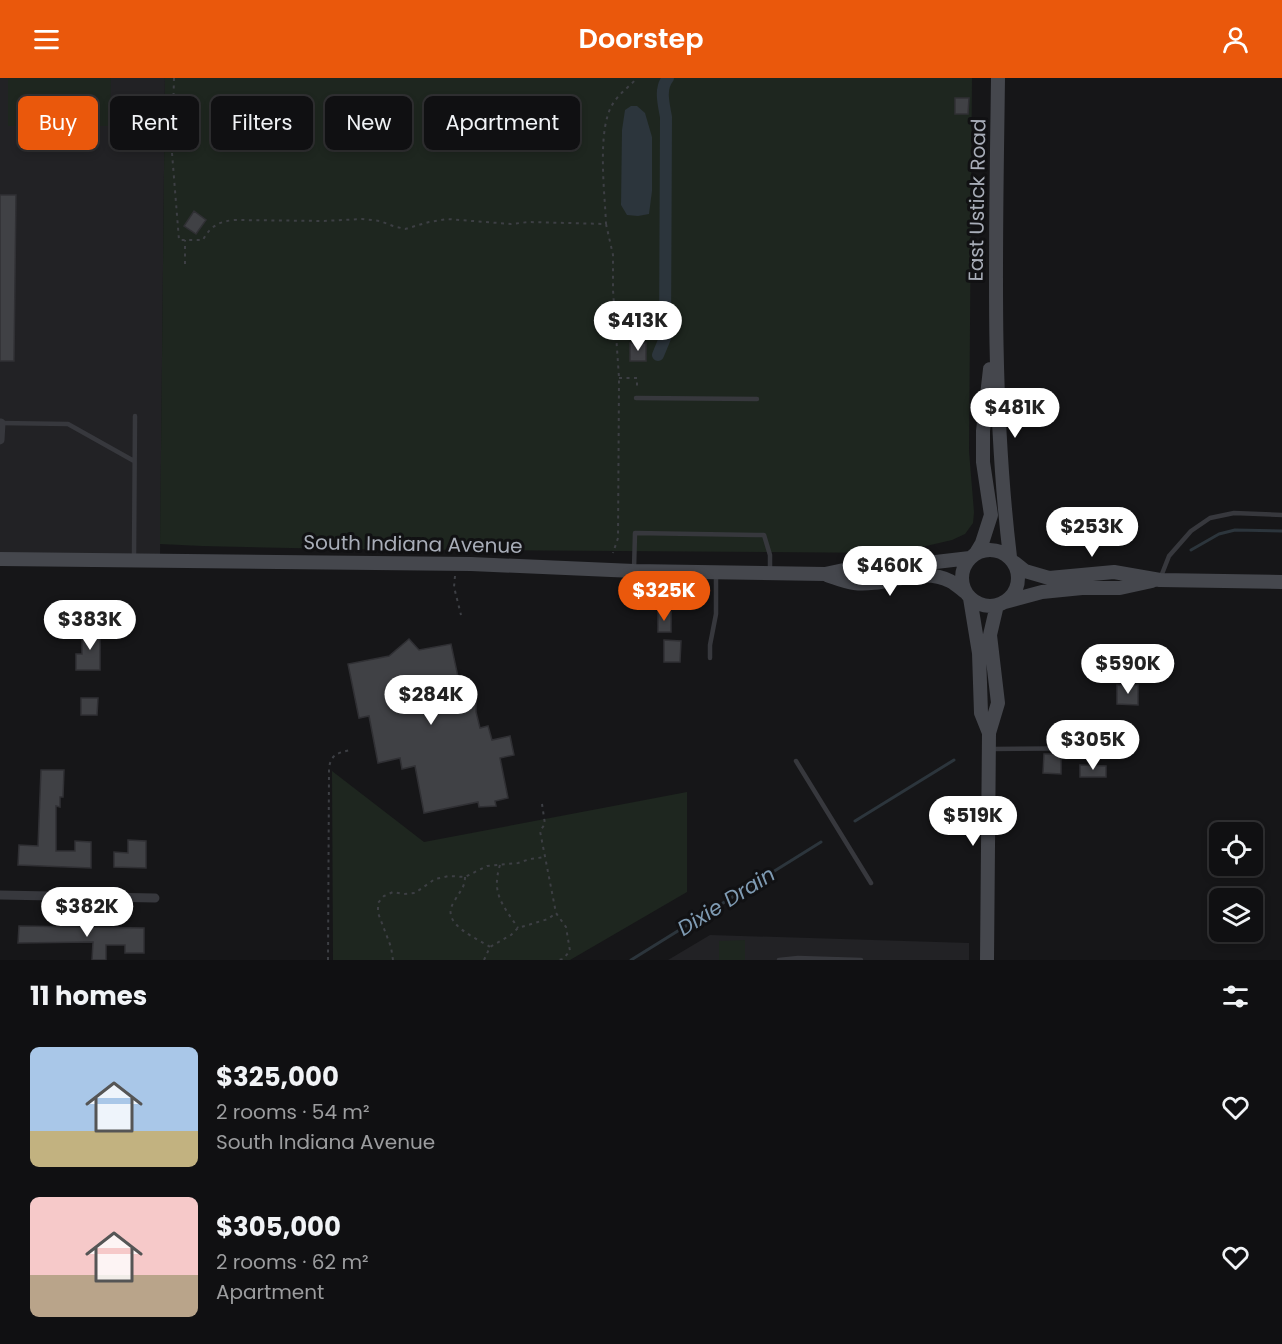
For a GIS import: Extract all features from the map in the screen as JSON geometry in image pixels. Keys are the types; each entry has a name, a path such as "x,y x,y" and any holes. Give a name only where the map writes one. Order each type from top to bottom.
{"main road":[{"name":"East Ustick Road","path":"998,78 996,322 999,434 1012,560"},
{"name":"East Ustick Road","path":"973,555 982,543 991,515 983,462 983,431 996,322"},
{"path":"989,733 981,713 979,653 968,595 962,578 963,570 973,555 982,550 997,550 1025,571 1049,578 1114,572 1160,580 1282,582"},
{"name":"South Indiana Avenue","path":"0,559 455,564 634,571 825,574 853,568 910,565 973,555"},
{"path":"987,960 989,733 998,704 990,635 1001,604 1010,598 1017,585 1018,578 1012,560"},
{"name":"South Indiana Avenue","path":"825,574 853,583 936,576 950,581 968,595"},
{"path":"968,595 983,605 1001,604 1042,592 1082,588 1120,588 1160,580"}],"street":[{"path":"0,423 0,440"},
{"path":"0,895 155,898"}],"lane":[{"path":"636,398 757,399"},
{"path":"134,560 135,416"},
{"path":"0,423 68,424 134,461"},
{"path":"1160,580 1169,556 1191,531 1210,518 1234,513 1282,515"},
{"path":"634,571 635,533 764,535 768,546 770,573"},
{"path":"710,658 716,614 716,573"},
{"path":"989,749 1129,748"},
{"path":"796,761 871,883"},
{"path":"779,960 798,958 861,960"}],"path":[{"path":"174,78 172,153 179,240 203,240 207,232 215,225 235,220 362,219 380,220 405,229 447,219 511,224 529,222 606,224"},
{"path":"613,553 618,538 619,378 613,255 606,224 603,142 605,124 614,102 637,78"},
{"path":"185,240 185,264"},
{"path":"619,378 637,378 636,398"},
{"path":"455,564 454,587 460,615"},
{"path":"328,960 329,768 333,756 350,750"},
{"path":"542,804 545,824 540,831 556,913 566,927 570,951 559,960"},
{"path":"393,960 391,946 378,913 378,903 384,896 393,892 415,893 435,879 465,877 487,866 545,857"},
{"path":"500,865 496,877 497,892 501,906 518,928"},
{"path":"465,877 465,886 452,904 451,915 457,927 490,947"},
{"path":"484,960 490,947 511,935 518,928 548,920 556,913"}],"shaded area":[{"path":"0,78 165,78 165,96 110,96 110,150 164,150 160,560 0,559"},
{"path":"8,78 111,78 108,126 98,126 98,96 18,96 18,126 8,126"},
{"path":"165,78 972,78 969,451 973,523 965,534 952,540 896,553 339,549 160,544 164,150 199,150 199,96 165,96"},
{"path":"631,106 637,106 645,113 652,137 652,191 649,214 638,216 627,215 621,205 622,130 625,110"},
{"path":"332,771 424,842 687,792 687,892 570,960 333,960"},
{"path":"710,935 969,943 969,960 668,960"},
{"path":"745,940 745,960 719,960 719,941"}],"building":[{"path":"955,98 969,98 968,114 955,114"},
{"path":"0,195 16,195 14,361 0,361"},
{"path":"194,211 206,220 196,234 184,226"},
{"path":"630,343 646,343 646,361 630,361"},
{"path":"658,612 671,612 671,632 658,632"},
{"path":"82,629 100,629 100,670 76,670 76,654 82,654"},
{"path":"409,639 419,650 451,644 461,691 471,694 476,701 480,728 488,726 492,740 510,736 514,755 500,758 508,798 495,801 496,806 479,807 478,802 424,813 415,766 402,769 400,758 378,763 369,716 359,718 348,664 389,656"},
{"path":"664,640 681,641 680,662 664,662"},
{"path":"1117,685 1138,685 1138,705 1117,704"},
{"path":"81,698 98,698 97,715 81,715"},
{"path":"1044,754 1061,754 1061,774 1043,773"},
{"path":"1080,765 1106,766 1106,777 1080,777"},
{"path":"41,770 64,770 63,797 60,797 60,807 56,806 56,851 75,851 75,841 91,842 91,868 18,865 19,845 38,846"},
{"path":"128,840 146,841 146,868 114,867 114,852 128,853"},
{"path":"19,926 144,928 144,953 125,953 125,945 106,945 106,960 92,960 93,942 18,943"}],"waterway":[{"path":"658,355 665,338 666,117 663,92 668,78"},
{"name":"Dixie Drain","path":"1191,550 1219,534 1235,530 1282,531"},
{"name":"Dixie Drain","path":"855,821 954,760"},
{"name":"Dixie Drain","path":"631,960 821,842"}]}
